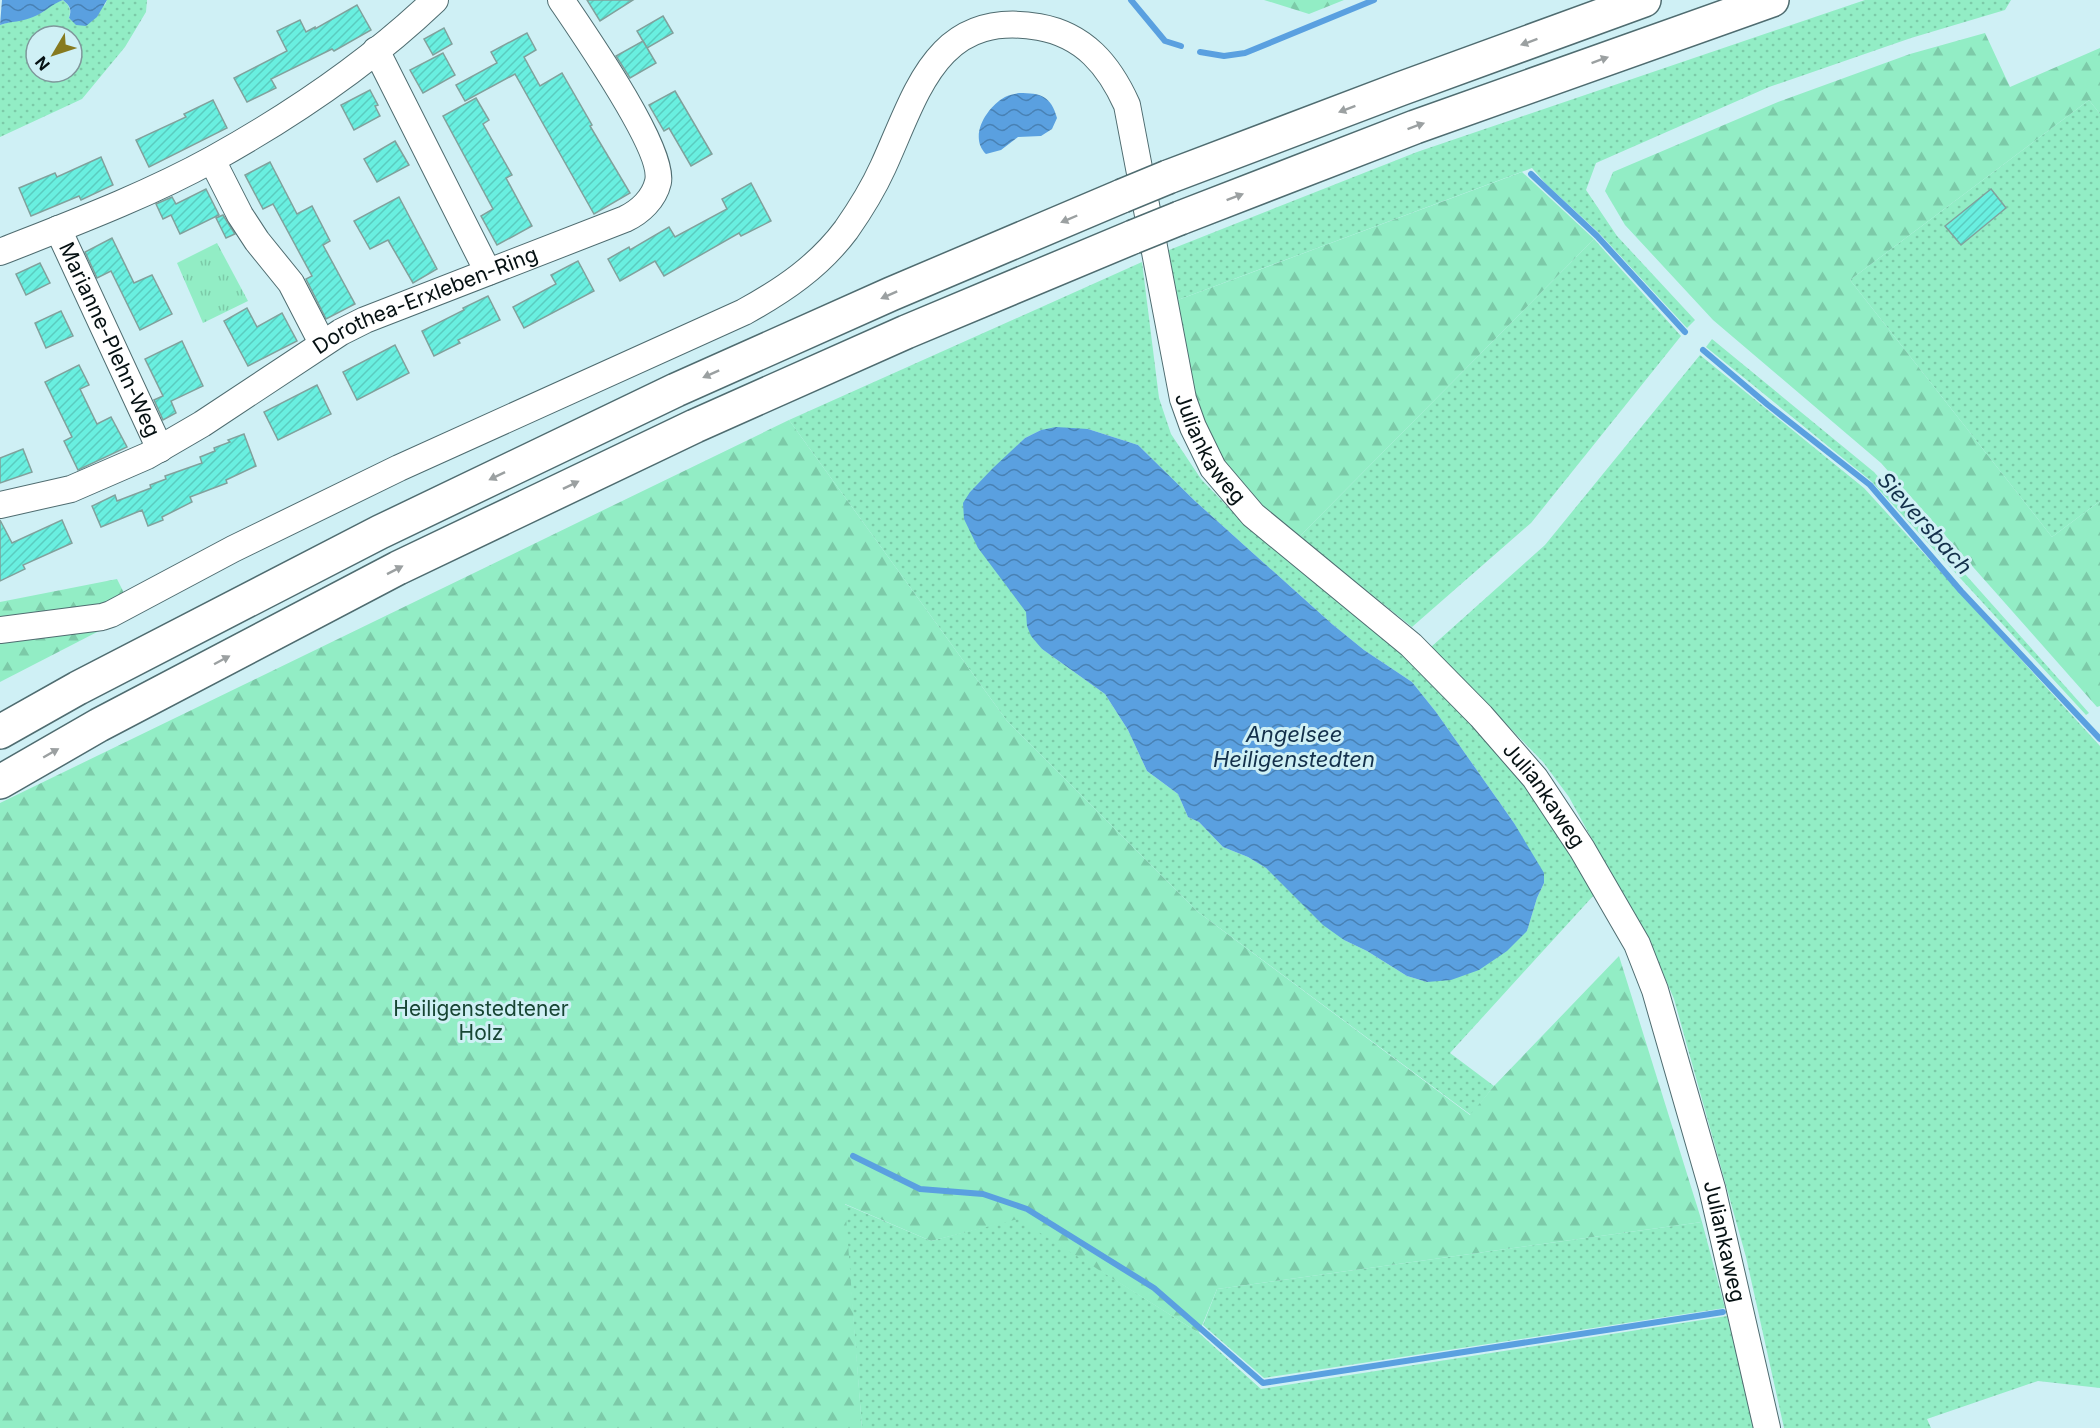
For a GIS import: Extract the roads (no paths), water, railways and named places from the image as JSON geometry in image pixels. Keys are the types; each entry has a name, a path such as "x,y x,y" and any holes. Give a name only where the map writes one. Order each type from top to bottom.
{"highway":[{"path":"0,732 78,688 369,538 676,390 891,294 1168,177 1644,0"},
{"path":"0,782 99,725 398,568 695,426 906,332 1180,218 1415,127 1772,0"}],"street":[{"path":"0,252 142,193 212,160 336,81 376,51 435,0"},
{"name":"Dorothea-Erxleben-Ring","path":"0,505 71,489 117,470 160,449 202,424 322,344 365,320 632,216 647,203 658,182 659,173 655,159 640,127 561,0"},
{"name":"Juliankaweg","path":"0,630 102,618 232,549 378,477 744,312 779,292 811,268 846,229 883,168 922,80 942,54 966,36 978,31 1010,26 1039,27 1064,35 1087,48 1101,61 1118,83 1130,114 1184,399 1193,427 1213,468 1253,515 1411,645 1481,716 1534,778 1576,840 1637,944 1655,990 1712,1188 1767,1428"},
{"path":"376,51 488,272"},
{"path":"212,160 240,215 257,241 291,283 322,344"},
{"name":"Marianne-Plehn-Weg","path":"58,228 160,449"}],"water":[{"path":"2,0 63,0 33,17 0,25"},
{"path":"63,0 107,0 97,17 86,26 75,24 69,18 70,8"},
{"path":"1019,93 1039,95 1048,100 1057,118 1052,129 1041,136 1018,137 1001,150 986,154 979,139 982,122 998,102 1007,96"},
{"name":"Angelsee Heiligenstedten","path":"1056,427 1088,429 1138,445 1195,501 1332,624 1364,650 1412,682 1436,712 1514,823 1544,873 1544,883 1527,931 1507,951 1479,970 1451,980 1427,982 1407,976 1367,951 1344,940 1323,925 1266,868 1248,857 1223,847 1199,822 1188,817 1178,794 1147,771 1128,730 1105,694 1042,649 1031,636 1027,626 1026,612 978,548 964,519 963,503 970,492 993,468 1025,438 1041,430"}],"waterway":[{"name":"Sieversbach","path":"1131,0 1165,41 1181,46"},
{"name":"Sieversbach","path":"1200,52 1224,56 1245,53 1374,0"},
{"name":"Sieversbach","path":"1531,174 1597,236 1685,332"},
{"name":"Sieversbach","path":"1703,350 1768,405 1870,485 1961,591 2100,739"},
{"path":"853,1156 920,1189 983,1194 1027,1209 1154,1288 1263,1383 1723,1312"}],"park label":[{"name":"Heiligenstedtener Holz","path":"481,1021"}]}
